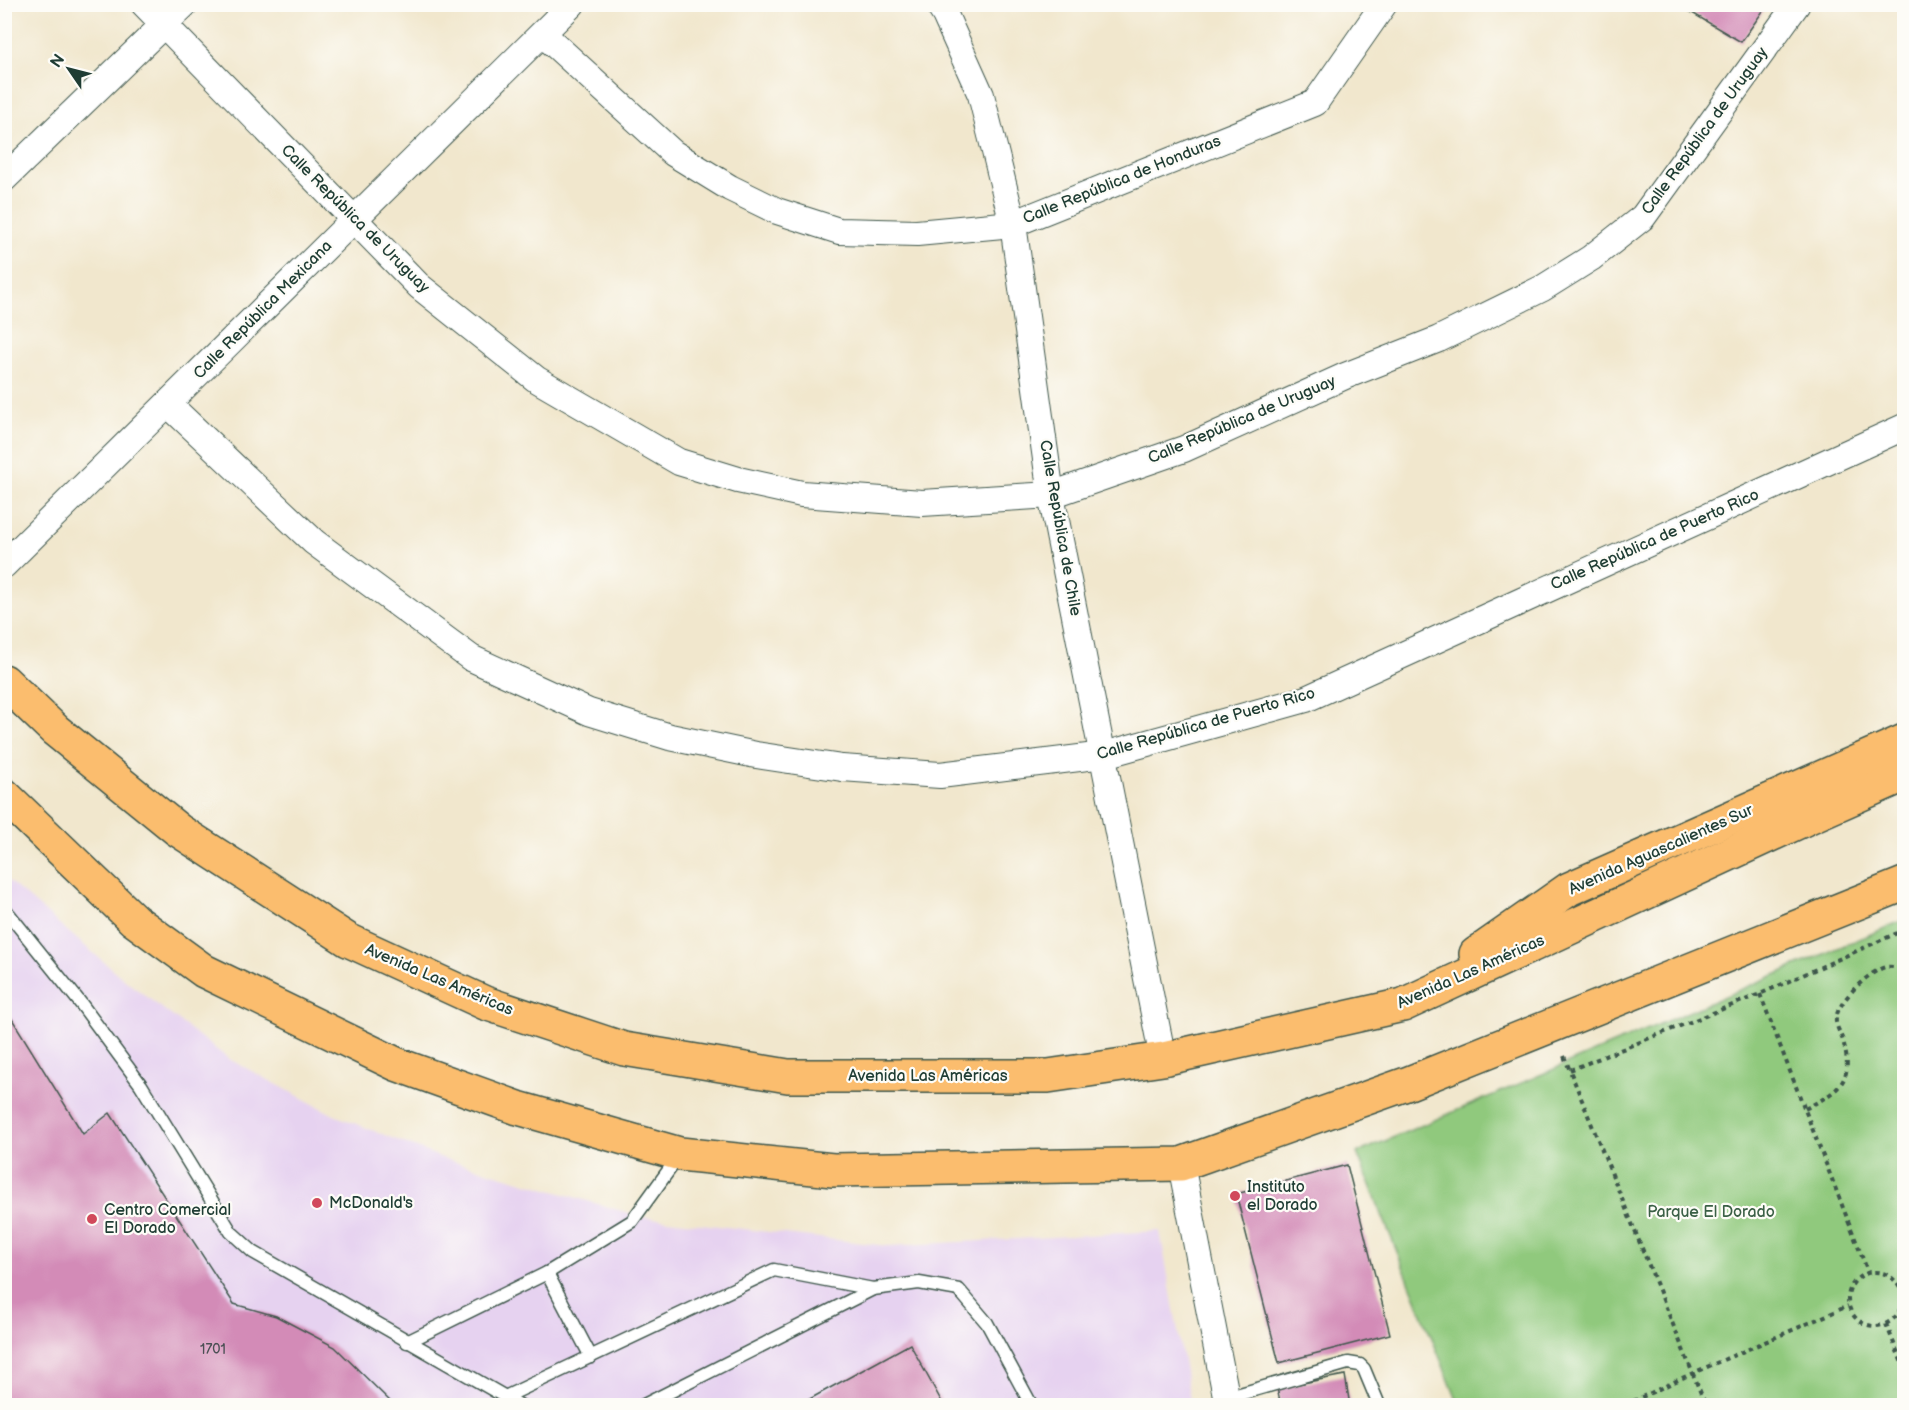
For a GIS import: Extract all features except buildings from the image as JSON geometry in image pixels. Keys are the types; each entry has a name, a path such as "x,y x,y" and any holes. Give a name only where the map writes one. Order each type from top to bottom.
{"main road":[{"name":"Avenida Las Américas","path":"4,681 55,730 178,830 348,940 485,1003 624,1049 788,1076 1048,1076 1163,1059 1403,1005 1809,817 1905,775"},
{"name":"Avenida Aguascalientes Sur","path":"1403,1005 1569,889 1905,741"},
{"path":"4,795 134,920 204,971 396,1064 518,1108 680,1154 833,1170 1181,1164 1409,1083 1905,884"}],"street":[{"name":"Calle República de Uruguay","path":"144,4 418,286 536,379 679,462 738,480 801,494 922,503 1051,495 1184,449 1345,376 1439,339 1543,288 1592,258 1643,218 1797,4"},
{"path":"4,179 185,4"},
{"name":"Calle República Mexicana","path":"4,565 572,4"},
{"name":"Calle República de Chile","path":"938,4 981,95 1013,224 1051,495 1163,1059"},
{"name":"Calle República de Honduras","path":"543,34 673,153 730,188 777,211 839,231 917,233 1013,224 1315,103 1384,4"},
{"name":"Calle República de Puerto Rico","path":"168,404 314,542 471,658 589,712 669,737 756,755 843,768 940,774 1104,755 1306,699 1905,427"},
{"path":"1181,1164 1227,1402"}],"lane":[{"path":"4,908 82,1005 141,1085 231,1232 253,1252 521,1406"},
{"path":"407,1342 547,1273 632,1221 680,1154"},
{"path":"505,1397 774,1270 873,1289 919,1283 959,1290 987,1323 1032,1406"},
{"path":"547,1273 591,1357"},
{"path":"642,1406 873,1289"},
{"path":"1227,1402 1348,1363 1360,1365 1364,1369 1379,1405"}],"path":[{"path":"1570,1070 1760,994 1905,930"},
{"path":"1805,1109 1834,1093 1844,1079 1847,1062 1835,1019 1843,999 1871,974 1887,966 1905,969"},
{"path":"1760,994 1868,1272"},
{"path":"1552,1026 1706,1406"},
{"path":"1868,1272 1885,1273 1898,1284 1903,1292 1899,1311 1886,1324 1867,1325 1852,1315 1848,1306 1849,1289 1853,1281 1868,1272"},
{"path":"1625,1405 1848,1306"},
{"path":"1886,1324 1905,1368"}],"shaded area":[{"name":"Centro Comercial El Dorado","path":"4,877 126,981 229,1059 334,1115 442,1158 642,1217 888,1246 1160,1231 1191,1405 5,1405"}],"green space":[{"name":"Parque El Dorado","path":"1904,920 1904,1405 1459,1405 1357,1153"}],"place":[{"name":"Instituto el Dorado","path":"1235,1196"},
{"name":"McDonald's","path":"317,1203"},
{"name":"Centro Comercial El Dorado","path":"92,1219"}]}
